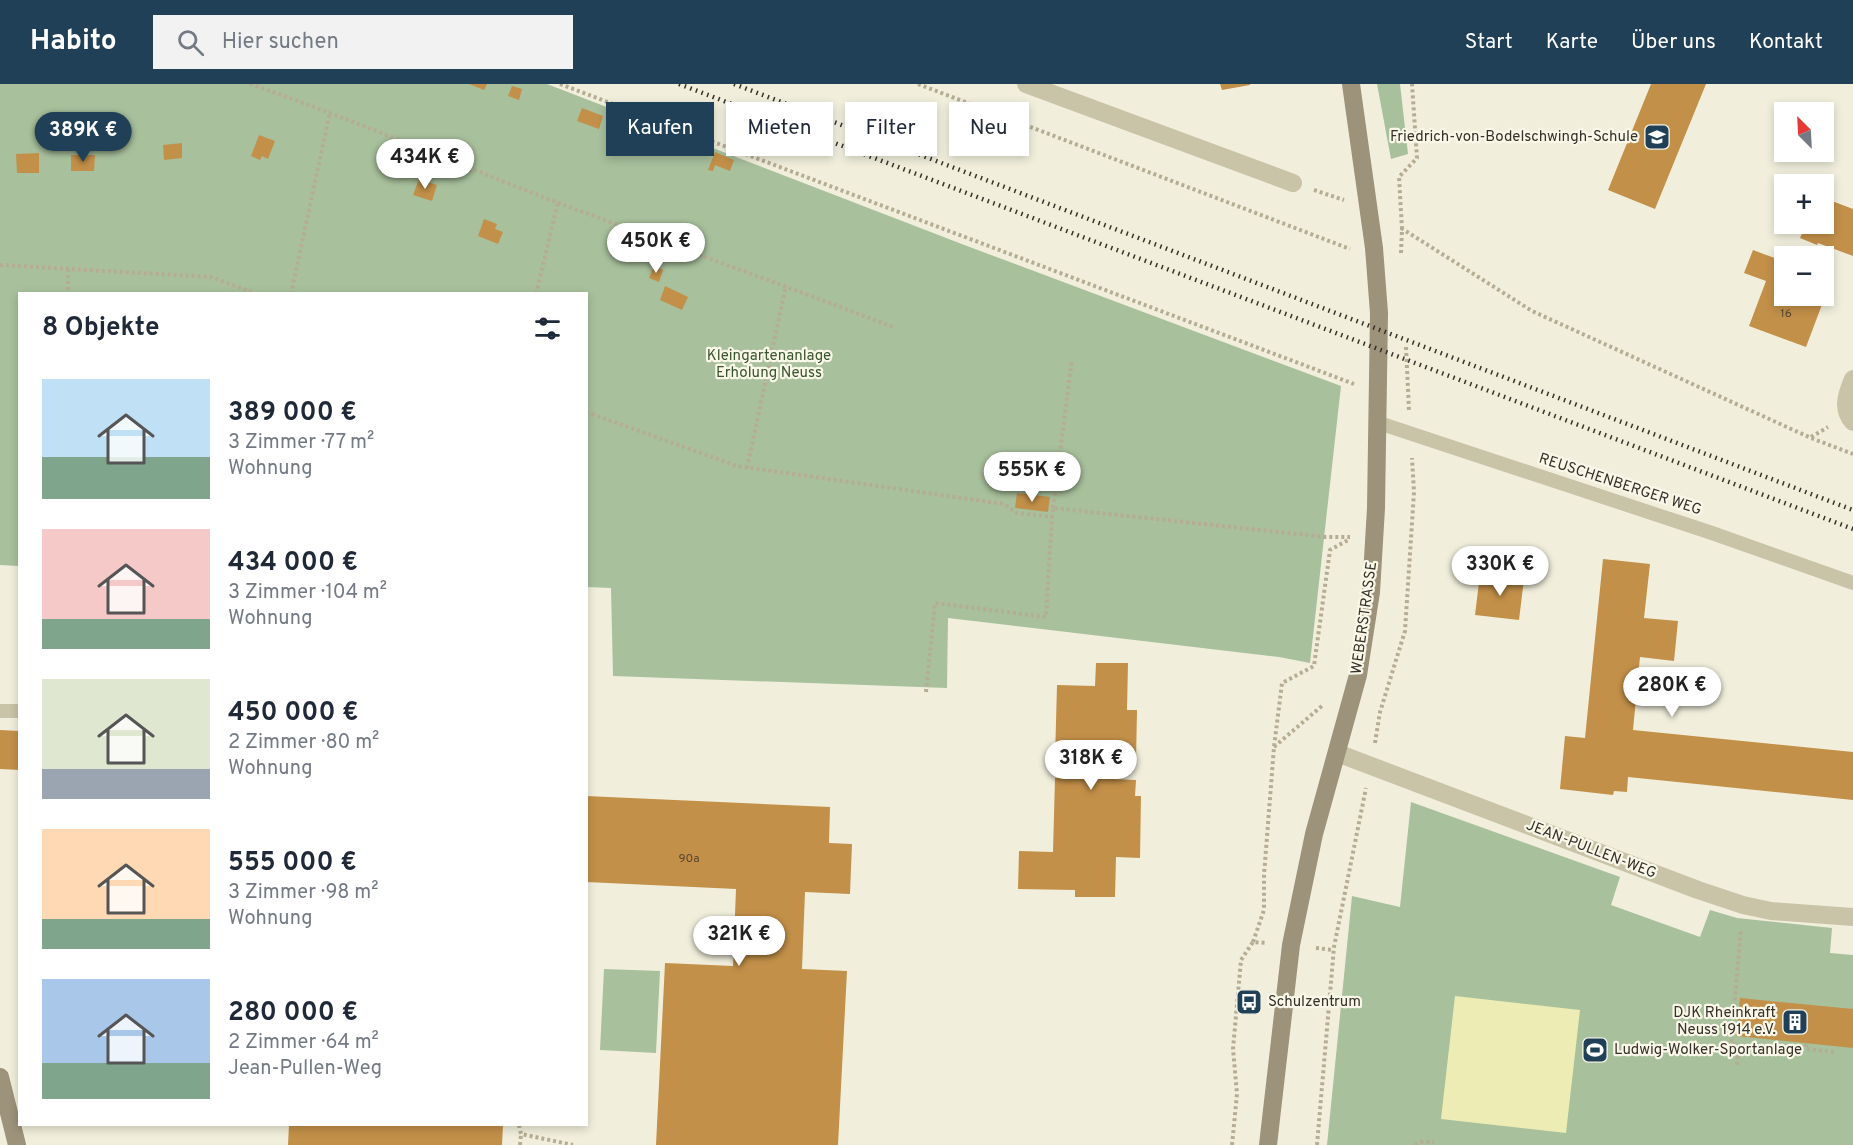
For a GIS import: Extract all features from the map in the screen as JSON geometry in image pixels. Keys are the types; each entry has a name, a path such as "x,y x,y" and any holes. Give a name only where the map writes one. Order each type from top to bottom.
{"main road":[{"name":"WEBERSTRASSE","path":"1268,1145 1291,945 1314,834 1358,675 1371,592 1376,508 1379,313 1374,248 1350,84"},
{"path":"0,1077 14,1111 17,1145"}],"street":[{"path":"1026,84 1293,183"},
{"path":"1853,379 1845,403 1848,417 1853,422"},
{"name":"JEAN-PULLEN-WEG","path":"1337,753 1743,905 1771,910 1853,916"}],"lane":[{"name":"REUSCHENBERGER WEG","path":"1376,422 1712,533 1853,583"},
{"path":"0,711 18,711"}],"path":[{"path":"250,84 330,112 558,202 786,285 895,328"},
{"path":"560,84 1378,392"},
{"path":"918,84 1353,251"},
{"path":"1402,229 1399,177 1417,158 1412,84"},
{"path":"291,292 330,112"},
{"path":"1293,183 1367,208 1532,311 1810,438 1853,454"},
{"path":"536,292 558,202"},
{"path":"0,266 211,278 251,292"},
{"path":"68,269 68,292"},
{"path":"747,468 786,285"},
{"path":"926,692 935,603 1046,617 1052,517 1072,359"},
{"path":"588,413 737,466 1004,504 1017,513 1052,517"},
{"path":"1053,508 1325,537 1354,537 1330,550 1314,666 1282,683 1274,747 1264,875 1264,909 1253,942 1241,960 1233,1049 1237,1094 1232,1145"},
{"path":"1317,1145 1334,950 1371,766"},
{"path":"1737,1065 1739,1045 1731,1044 1743,905"},
{"path":"1253,942 1334,950"},
{"path":"1806,1044 1806,1049 1834,1052"},
{"path":"519,1126 520,1145"},
{"path":"521,1134 573,1145"},
{"path":"1415,1145 1422,1142 1434,1142"}],"green space":[{"name":"Kleingartenanlage Erholung Neuss","path":"0,84 547,84 606,107 606,156 714,156 714,148 726,153 726,156 734,156 1341,386 1310,663 1279,657 948,618 947,688 613,676 611,588 588,587 588,292 18,292 18,566 0,565"},
{"path":"1377,84 1400,84 1408,154 1391,159"},
{"name":"Ludwig-Wolker-Sportanlage","path":"1411,802 1620,877 1611,905 1700,937 1710,910 1737,918 1832,928 1830,953 1853,955 1853,1145 1327,1145 1352,896 1400,907"},
{"path":"604,969 660,971 656,1053 600,1050"}],"sand":[{"path":"1455,996 1580,1010 1566,1133 1441,1119"}],"building":[{"path":"469,84 487,84 484,90"},
{"path":"1220,84 1250,84 1250,85 1222,90"},
{"name":"Friedrich-von-Bodelschwingh-Schule","path":"1651,84 1706,84 1655,209 1608,190"},
{"path":"512,86 522,89 519,100 508,96"},
{"path":"582,108 603,116 599,129 577,121"},
{"path":"259,135 275,141 268,159 262,156 260,160 251,156"},
{"path":"182,143 182,158 164,160 163,145"},
{"path":"715,152 734,160 730,171 715,165 713,171 708,170"},
{"path":"39,153 39,173 17,173 16,154"},
{"path":"71,155 95,155 94,171 71,171"},
{"path":"419,179 437,185 432,201 413,195"},
{"path":"1834,202 1853,209 1853,256 1834,249 1834,246 1818,243 1817,245 1800,238 1802,234 1834,234"},
{"path":"484,219 497,224 495,229 503,232 498,244 478,236"},
{"path":"1753,250 1774,258 1774,306 1821,306 1806,347 1749,326 1766,281 1744,273"},
{"path":"654,266 663,270 659,282 649,278"},
{"path":"665,286 688,297 682,310 660,300"},
{"path":"1017,493 1050,497 1048,512 1015,508"},
{"path":"1603,559 1650,564 1644,618 1678,621 1674,661 1640,657 1633,730 1853,752 1853,800 1628,777 1627,792 1614,791 1613,795 1560,789 1565,736 1585,738"},
{"path":"1480,574 1524,579 1519,620 1475,615"},
{"path":"1096,663 1128,663 1127,710 1137,710 1136,761 1114,760 1113,779 1136,780 1135,796 1141,796 1140,858 1116,857 1115,897 1075,897 1075,890 1018,889 1019,851 1053,852 1055,778 1083,778 1084,760 1055,759 1057,685 1095,686"},
{"path":"0,730 18,731 18,770 0,769"},
{"path":"588,796 830,807 829,843 852,844 850,894 805,892 802,969 847,971 838,1145 656,1145 665,963 733,966 736,889 588,882"},
{"name":"DJK Rheinkraft Neuss 1914 e.V.","path":"1740,998 1853,1009 1853,1048 1736,1036"},
{"path":"289,1126 503,1126 502,1145 288,1145"}],"railway":[{"path":"679,84 1853,529"},
{"path":"734,84 1853,510"}],"place":[{"name":"Friedrich-von-Bodelschwingh-Schule","path":"1657,137"},
{"name":"Schulzentrum","path":"1249,1002"},
{"name":"DJK Rheinkraft Neuss 1914 e.V.","path":"1795,1022"},
{"name":"Ludwig-Wolker-Sportanlage","path":"1595,1050"}]}
